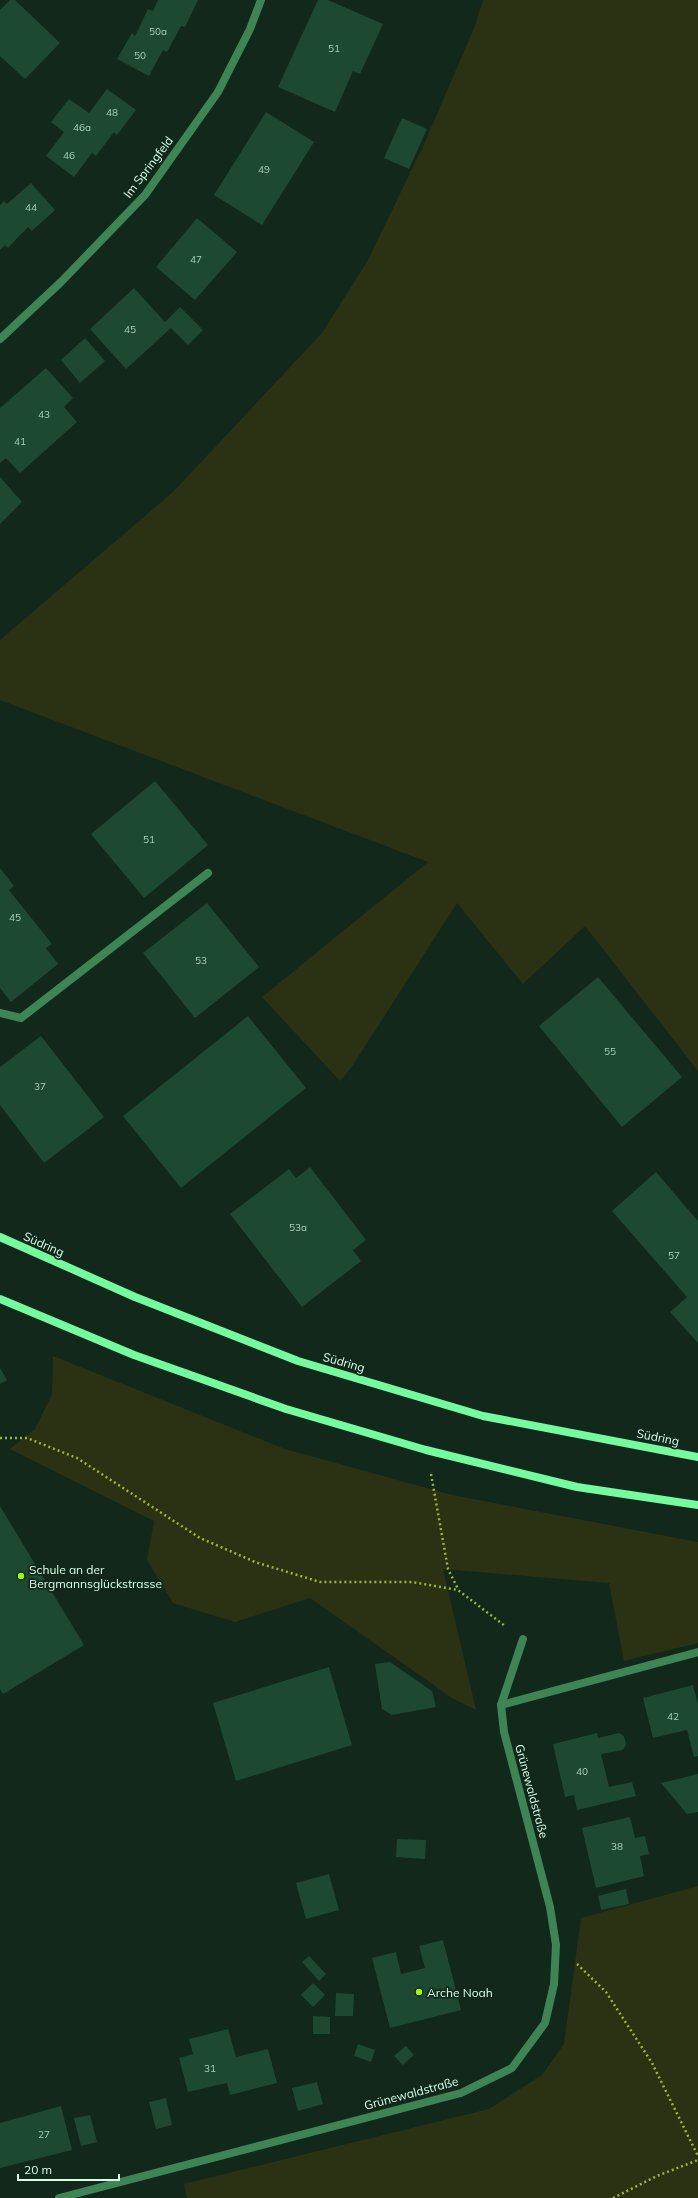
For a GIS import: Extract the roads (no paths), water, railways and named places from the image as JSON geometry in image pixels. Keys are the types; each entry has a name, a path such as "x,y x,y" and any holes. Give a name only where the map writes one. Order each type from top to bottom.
{"main road":[{"name":"Südring","path":"0,1237 135,1298 298,1361 483,1416 698,1457"},
{"path":"0,1299 141,1358 286,1409 426,1450 577,1487 698,1505"}],"street":[{"name":"Im Springfeld","path":"0,339 61,282 145,195 218,92 250,29 261,0"},
{"path":"0,1013 21,1018 208,873"},
{"name":"Grünewaldstraße","path":"59,2198 461,2094 512,2068 545,2023 554,1984 556,1945 550,1908 504,1732 501,1705 523,1639"},
{"path":"501,1705 698,1652"}],"place":[{"name":"Schule an der Bergmannsglückstrasse","path":"21,1576"},
{"name":"Arche Noah","path":"419,1992"}]}
